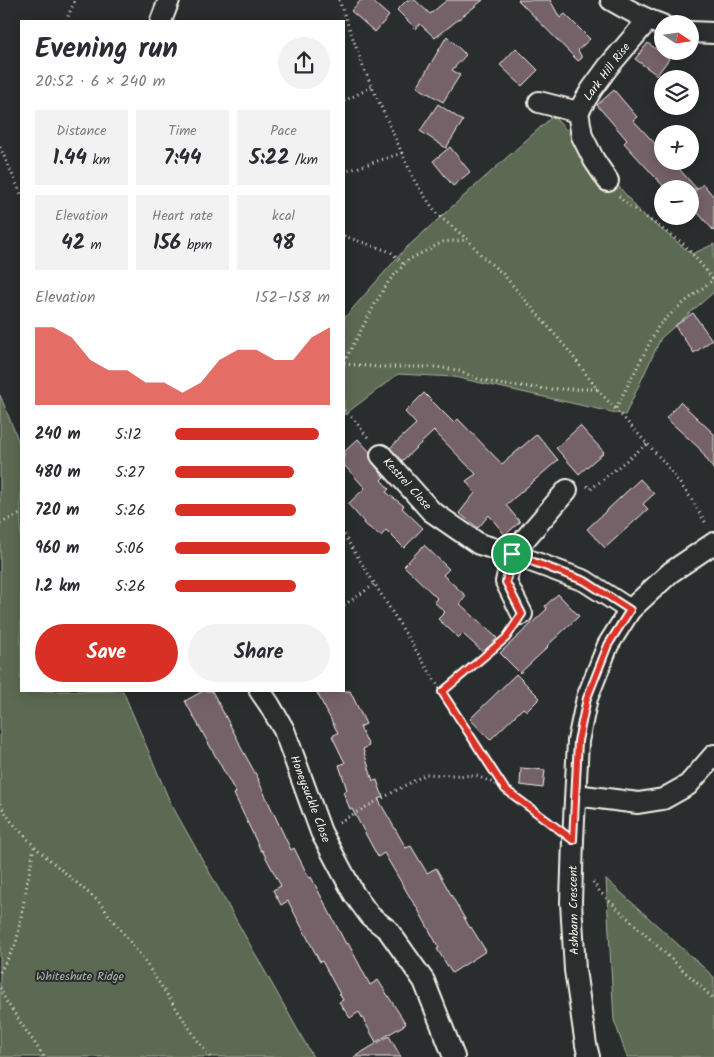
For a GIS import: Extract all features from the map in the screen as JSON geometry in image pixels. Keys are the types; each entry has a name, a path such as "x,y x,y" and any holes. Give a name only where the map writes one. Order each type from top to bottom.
{"street":[{"path":"161,20 169,0"},
{"name":"Lark Hill Rise","path":"611,0 627,10 654,22"},
{"name":"Lark Hill Rise","path":"608,181 594,160 582,136 578,112 603,74 654,23"},
{"path":"699,32 714,33"},
{"path":"539,102 578,112"},
{"name":"Kestrel Close","path":"381,455 431,511 479,544 585,581 630,610"},
{"path":"522,614 506,582 512,554 567,490"},
{"name":"Ashbarn Crescent","path":"589,1057 575,970 571,902 578,741 587,698 608,645 630,610 712,536"},
{"name":"Honeysuckle Close","path":"261,692 284,730 321,832 354,894 370,916 388,930 424,981 454,1057"},
{"path":"576,795 638,803 663,799 688,785 714,756"}],"path":[{"path":"66,20 75,0"},
{"path":"339,0 364,69 402,153 416,182 437,214 502,274 569,350 598,389 664,462 690,497 712,536"},
{"path":"345,100 372,87"},
{"path":"0,147 20,192"},
{"path":"345,172 402,153"},
{"path":"608,181 623,201 684,244 714,279 659,325 616,408"},
{"path":"345,236 391,252 403,264 443,242 467,240"},
{"path":"345,361 389,281 408,260"},
{"path":"345,363 397,368 436,367 457,370 478,379 504,385 546,389 598,389"},
{"path":"345,411 353,418 381,455"},
{"path":"567,490 580,480 591,489 648,443"},
{"path":"0,523 20,514"},
{"path":"345,537 505,789"},
{"path":"345,604 374,585"},
{"path":"442,692 506,638 522,614"},
{"path":"321,832 426,774 478,776 505,789 573,840"},
{"path":"0,804 10,820 34,846 98,901 141,956 210,1057"},
{"path":"0,972 16,944 34,846"},
{"path":"589,876 600,892 714,999"},
{"path":"0,988 6,1001 44,1057"}],"green space":[{"path":"553,116 654,225 692,254 714,244 714,292 661,338 625,415 454,377 398,374 345,414 346,316 405,249"},
{"name":"Whiteshute Ridge","path":"0,395 20,445 20,692 123,692 170,802 313,1057 0,1057"},
{"path":"606,879 714,977 714,1057 627,1057 614,1020"}],"building":[{"path":"361,0 371,0 389,16 375,32 351,11"},
{"path":"407,0 415,0 430,14 447,0 483,0 435,38 420,24 416,29 397,10"},
{"path":"518,0 550,0 560,18 565,14 590,39 578,50 582,58 578,61"},
{"path":"447,36 466,55 452,70 460,75 443,102 417,87"},
{"path":"648,43 654,48 654,60 668,60 661,70 654,70 654,73 635,59"},
{"path":"516,48 538,70 522,86 500,65"},
{"path":"614,90 637,117 633,120 654,142 654,170 680,170 689,180 658,180 624,143 627,140 597,105"},
{"path":"438,104 463,121 446,148 420,131"},
{"path":"450,147 470,172 453,186 433,161"},
{"path":"703,184 714,197 714,231 699,214 699,188"},
{"path":"693,313 712,340 694,353 675,326"},
{"path":"424,393 454,423 458,419 502,464 537,434 558,460 506,505 520,522 505,535 489,515 478,528 459,513 475,493 466,481 476,474 434,431 402,461 390,448 416,424 405,412"},
{"path":"680,402 714,434 714,470 699,448 666,418"},
{"path":"580,426 604,452 579,474 556,448"},
{"path":"358,439 370,452 372,462 384,477 381,480 389,489 386,492 404,506 402,508 423,528 404,548 386,530 381,536 363,523 348,504 365,488 345,466 345,451"},
{"path":"640,479 654,494 643,504 648,509 605,548 587,529"},
{"path":"424,545 449,569 443,575 466,596 460,604 497,638 484,653 463,634 459,638 438,619 445,612 434,602 437,598 404,566"},
{"path":"558,594 579,616 520,673 500,653 547,609 545,606"},
{"path":"516,674 540,698 527,711 523,708 490,740 470,719"},
{"path":"350,691 366,724 360,727 369,746 363,749 373,781 377,780 383,797 378,799 406,848 411,846 427,873 436,868 470,928 486,951 452,973 437,949 439,948 415,904 384,853 378,857 352,809 350,809 343,792 347,790 339,765 345,763 332,736 338,733 317,692"},
{"path":"201,692 213,692 259,780 291,850 294,848 309,878 311,877 370,985 378,980 406,1024 376,1042 359,1012 350,1018 339,1002 343,1000 322,961 320,962 288,901 281,905 273,890 281,886 261,851 234,794 236,793 185,701"},
{"path":"521,768 545,770 543,788 520,785"},
{"path":"389,1036 401,1057 354,1057"}],"route":[{"path":"512,554 585,581 630,610 608,645 587,698 578,741 573,840 505,789 442,692 506,638 522,614 506,582 512,554"}]}
